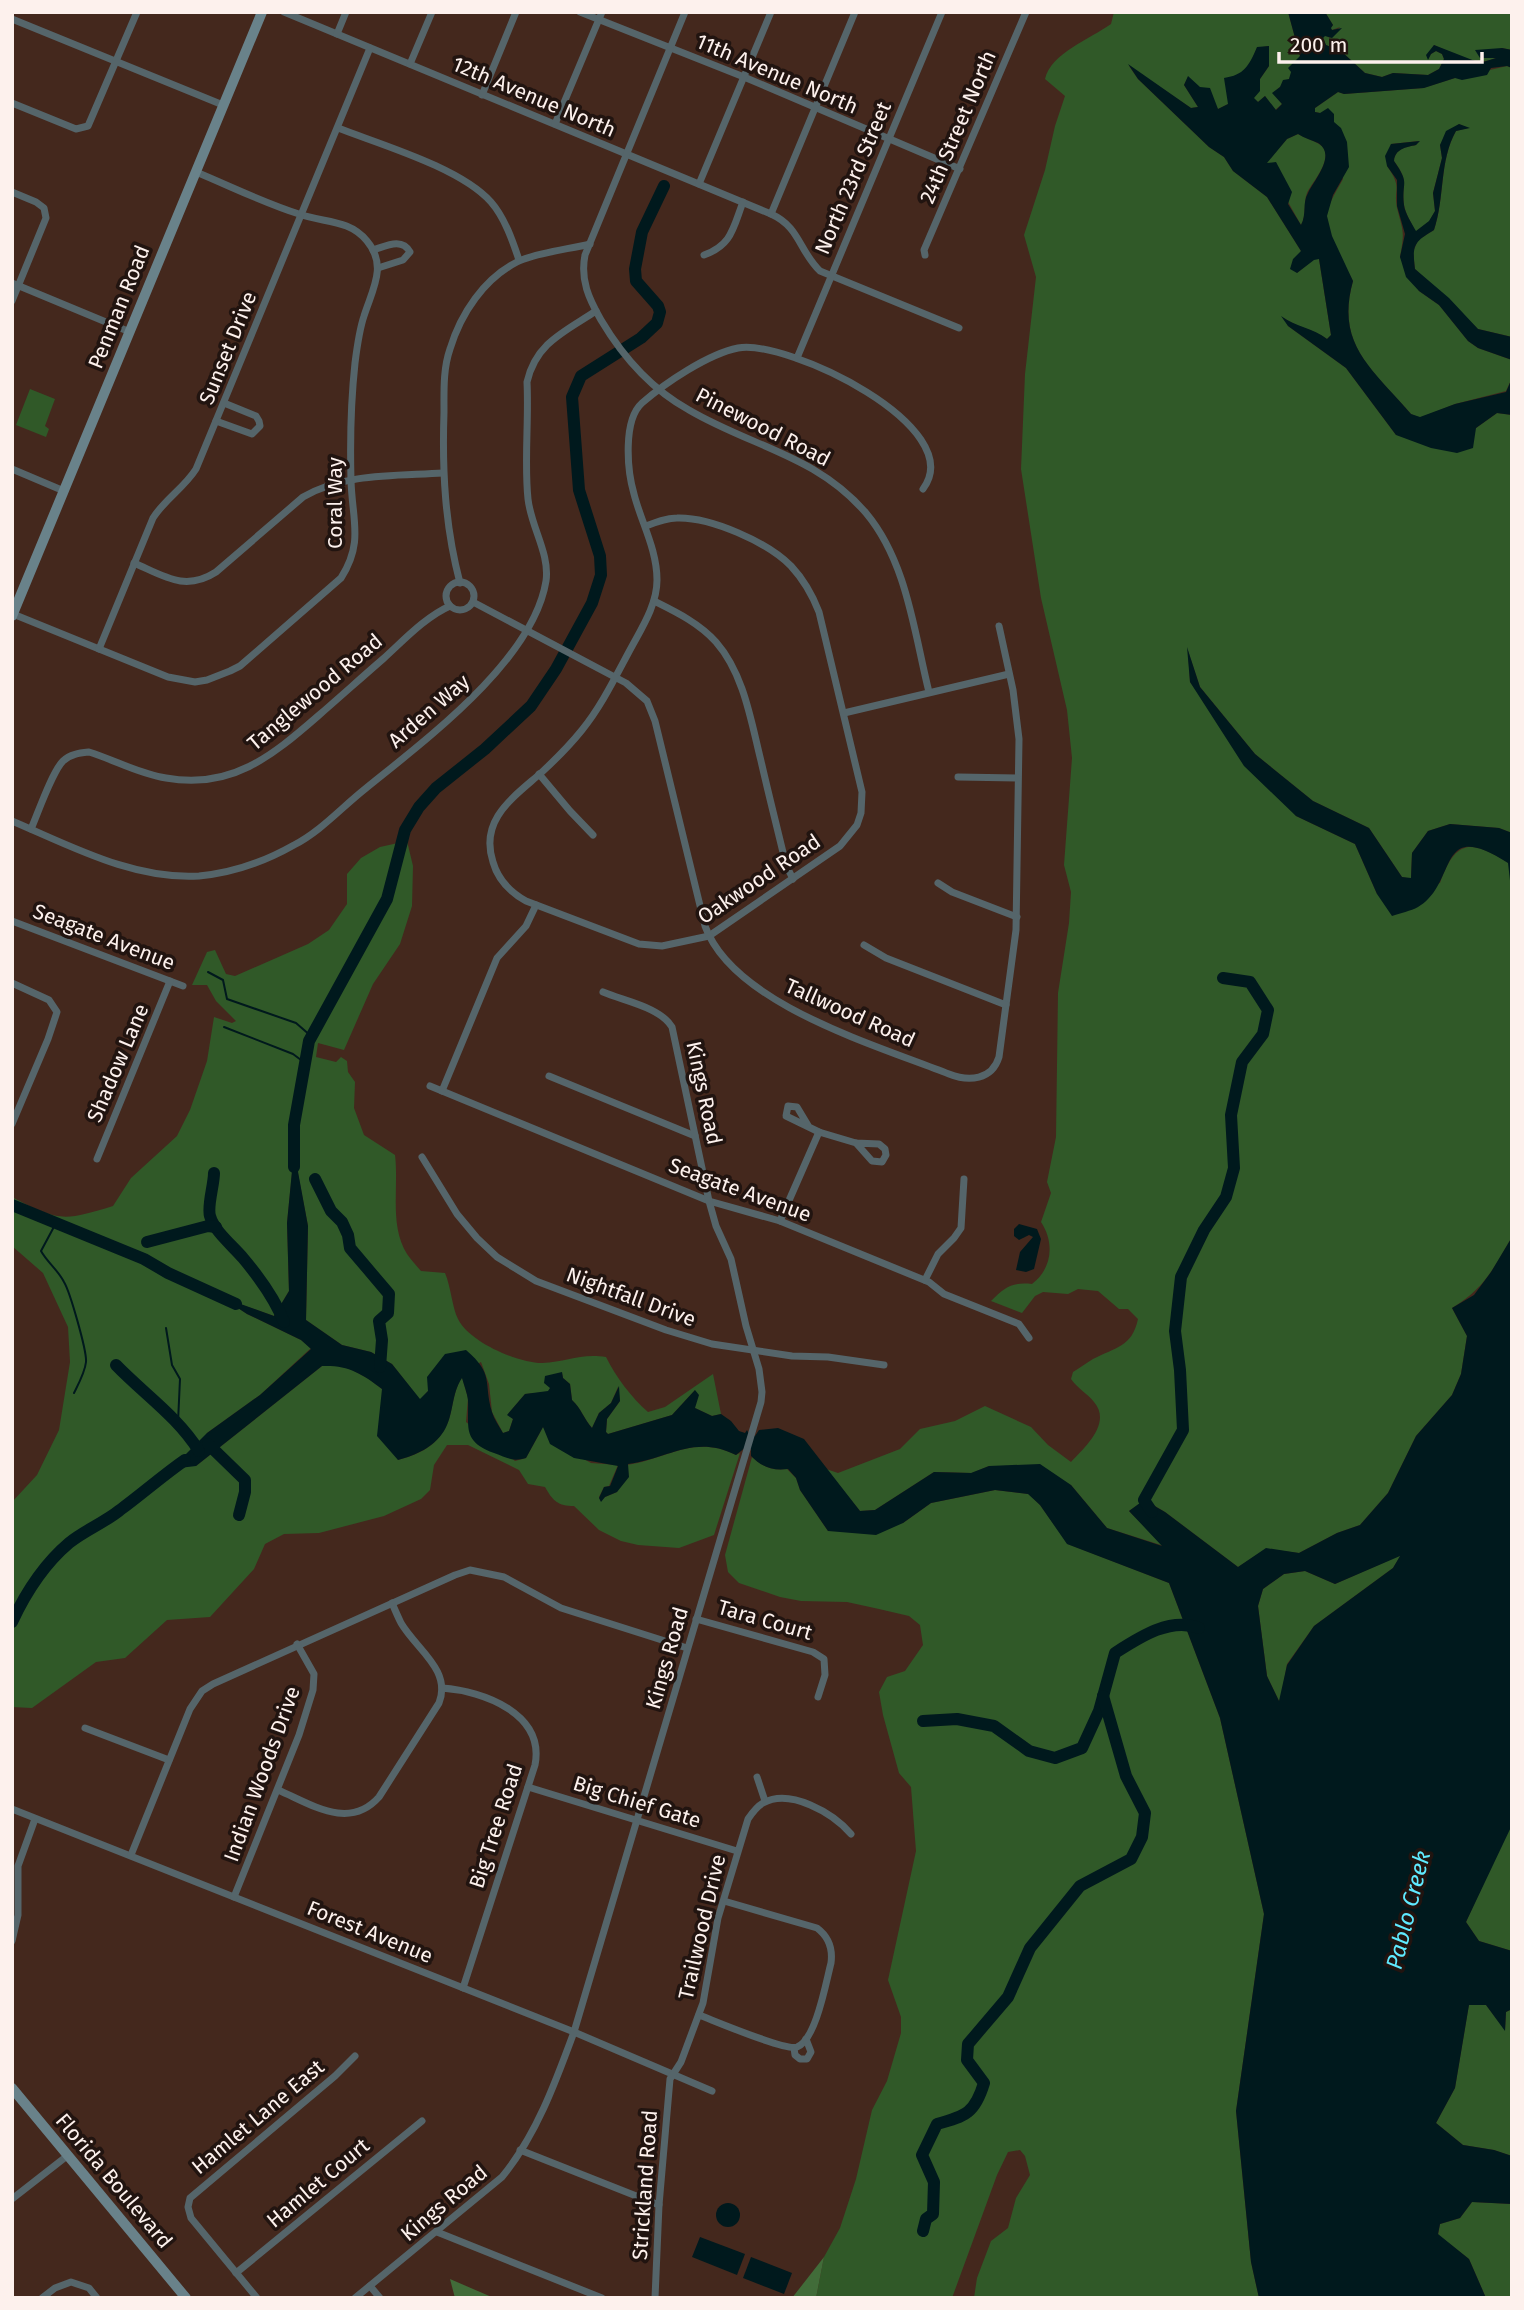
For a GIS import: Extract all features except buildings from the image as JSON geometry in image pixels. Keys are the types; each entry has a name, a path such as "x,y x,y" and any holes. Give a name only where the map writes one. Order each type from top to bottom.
{"street":[{"path":"12,103 82,129 91,122 137,12"},
{"name":"Penman Road","path":"13,615 262,12"},
{"name":"12th Avenue North","path":"284,12 771,214 789,224 812,263 820,271 958,328"},
{"path":"337,34 346,12"},
{"path":"410,64 432,12"},
{"path":"482,94 516,12"},
{"name":"11th Avenue North","path":"580,12 600,16 960,169"},
{"name":"Pinewood Road","path":"685,12 590,244 583,266 583,278 596,311 621,351 661,390 702,418 798,459 819,471 846,492 867,515 886,543 903,584 929,692"},
{"path":"699,184 771,12"},
{"path":"771,214 855,12"},
{"name":"North 23rd Street","path":"797,358 942,12"},
{"name":"24th Street North","path":"925,255 924,250 1026,12"},
{"path":"555,124 600,16"},
{"path":"12,19 223,105"},
{"name":"Sunset Drive","path":"99,649 159,509 189,480 196,469 370,48"},
{"path":"338,128 442,169 473,185 498,211 519,260"},
{"path":"196,172 301,215 347,225 360,234 373,250 399,242 410,252 403,260 378,268"},
{"path":"12,192 44,208 46,218 15,284 12,301"},
{"path":"704,255 719,250 724,244 743,202"},
{"path":"460,583 444,502 444,378 449,351 468,308 487,284 519,260 590,244"},
{"name":"Coral Way","path":"13,615 150,671 184,682 207,680 240,666 331,587 352,560 356,541 351,479 355,366 359,335 376,285 378,268 373,250"},
{"path":"15,284 130,332"},
{"name":"Arden Way","path":"12,821 113,862 148,872 197,876 256,864 296,845 328,822 480,691 504,663 526,629 541,597 546,572 544,553 535,534 528,495 527,382 531,365 545,345 596,311"},
{"path":"661,390 708,358 740,348 777,351 797,358 858,386 918,435 930,464 930,477 923,489"},
{"name":"Oakwood Road","path":"646,526 675,518 698,519 763,545 790,566 810,590 819,612 862,792 861,813 857,825 840,846 709,936 662,946 639,944 516,895 501,880 492,858 490,837 494,820 505,805 583,728 600,705 644,625 654,601 656,570 646,526 633,491 630,421 640,404 661,390"},
{"path":"216,421 247,433 252,433 260,426 256,416 224,403"},
{"path":"12,470 64,491"},
{"path":"134,563 171,579 187,583 201,581 216,572 303,497 327,485 351,479 443,473"},
{"path":"460,583 471,588 473,602 462,610 450,606 446,597 449,589 460,583"},
{"path":"654,601 704,629 723,650 731,665 748,706 786,865 793,879"},
{"name":"Tallwood Road","path":"473,602 615,677 638,692 652,710 709,936 721,957 762,991 821,1023 961,1079 971,1080 982,1077 997,1064 1017,917 1019,739 1015,699 999,626"},
{"name":"Tanglewood Road","path":"31,829 58,767 66,758 79,753 89,752 155,776 179,780 230,775 262,761 407,638 450,606"},
{"path":"844,713 1009,674"},
{"path":"539,774 593,835"},
{"path":"958,777 1017,778"},
{"path":"938,883 952,892 1017,917"},
{"path":"442,1091 497,958 526,926 536,905"},
{"name":"Seagate Avenue","path":"12,921 183,986"},
{"path":"864,946 886,958 1006,1005"},
{"name":"Shadow Lane","path":"97,1159 170,981"},
{"path":"12,983 49,1000 56,1008 57,1016 12,1124"},
{"name":"Kings Road","path":"355,2298 502,2177 541,2113 574,2032 748,1450 762,1392 731,1259 716,1226 709,1200 672,1027 657,1013 603,992"},
{"path":"549,1076 695,1136"},
{"name":"Seagate Avenue","path":"430,1086 709,1200 780,1221 925,1280 944,1294 1019,1324 1029,1338"},
{"path":"809,1127 856,1143"},
{"path":"780,1221 819,1132"},
{"name":"Nightfall Drive","path":"422,1157 457,1214 477,1238 517,1270 560,1291 712,1344 792,1356 828,1357 884,1365"},
{"path":"925,1280 938,1254 961,1228 964,1180"},
{"path":"131,1855 190,1709 202,1691 298,1644 425,1587 470,1570 488,1572 519,1584 561,1608 687,1648"},
{"path":"278,1790 340,1814 348,1815 368,1808 379,1797 439,1703 442,1688 436,1668 401,1624 392,1603"},
{"name":"Tara Court","path":"696,1619 813,1652 824,1659 825,1675 818,1697"},
{"name":"Indian Woods Drive","path":"234,1896 299,1735 315,1683 314,1674 298,1644"},
{"name":"Big Tree Road","path":"442,1688 475,1693 503,1706 524,1721 531,1731 536,1751 535,1765 463,1988"},
{"path":"85,1728 169,1760"},
{"path":"757,1777 765,1801 778,1799 807,1804 841,1823 850,1834"},
{"name":"Big Chief Gate","path":"527,1787 737,1851"},
{"name":"Trailwood Drive","path":"671,2074 681,2062 699,2015 708,1983 718,1918 748,1819 765,1801"},
{"name":"Forest Avenue","path":"12,1809 574,2032 712,2091"},
{"path":"12,1941 18,1916 18,1866 35,1819"},
{"path":"724,1901 810,1925 824,1933 828,1939 831,1963 817,2015 806,2039 794,2048"},
{"path":"699,2015 794,2048"},
{"path":"794,2048 800,2059 807,2059 811,2052 806,2039"},
{"name":"Hamlet Lane East","path":"236,2273 191,2218 188,2207 190,2198 335,2076 355,2056"},
{"name":"Strickland Road","path":"655,2298 659,2205 671,2074"},
{"name":"Florida Boulevard","path":"12,2088 186,2298"},
{"name":"Hamlet Court","path":"236,2273 422,2121"},
{"path":"520,2150 659,2205"},
{"path":"12,2199 67,2155"},
{"path":"437,2232 602,2298"},
{"path":"236,2273 257,2298"},
{"path":"42,2298 55,2288 71,2282 89,2288 97,2298"},
{"path":"370,2286 380,2298"}],"green space":[{"path":"1114,12 1288,12 1300,56 1289,79 1273,93 1282,104 1275,110 1265,96 1258,102 1253,98 1260,79 1269,66 1269,46 1257,48 1249,66 1238,76 1228,104 1218,109 1188,77 1184,85 1198,107 1191,108 1129,66 1138,79 1209,147 1224,157 1233,171 1267,197 1301,251 1297,273 1314,259 1319,259 1331,335 1327,339 1284,318 1288,326 1346,368 1396,435 1476,428 1497,413 1512,415 1512,833 1499,828 1450,824 1428,831 1412,853 1411,879 1402,877 1369,828 1313,801 1255,754 1200,687 1188,651 1190,682 1296,816 1355,844 1377,894 1440,883 1452,858 1459,851 1475,847 1509,863 1512,898 1512,1237 1480,1285 1452,1308 1467,1336 1461,1374 1452,1395 1416,1436 1388,1493 1360,1525 1337,1533 1299,1553 1266,1549 1238,1567 1145,1500 1129,1511 1164,1546 1107,1528 1071,1485 989,1466 972,1473 934,1472 875,1510 860,1511 826,1469 838,1473 900,1449 920,1429 955,1421 985,1406 1031,1427 1048,1445 1071,1462 1094,1434 1100,1418 1094,1402 1071,1379 1073,1372 1127,1341 1138,1319 1128,1309 1119,1309 1098,1291 1078,1289 1068,1294 1043,1292 1035,1296 1022,1313 991,1301 1009,1286 1032,1284 1044,1271 1049,1255 1048,1238 1041,1222 1051,1193 1047,1182 1056,1137 1058,993 1071,892 1064,865 1072,758 1067,710 1041,598 1021,469 1025,374 1036,277 1024,235 1065,96 1045,79 1063,54 1111,24"},
{"path":"1325,12 1512,12 1512,50 1502,48 1487,56 1497,57 1474,61 1434,45 1428,59 1436,51 1442,54 1444,59 1439,69 1428,75 1393,73 1382,77 1365,73 1341,51 1326,45 1323,38 1325,35 1330,38 1340,27 1332,30 1330,28 1333,25"},
{"path":"1507,66 1512,68 1512,337 1478,329 1415,269 1413,252 1418,240 1434,230 1444,167 1451,143 1456,131 1468,128 1459,124 1440,145 1442,158 1433,193 1435,211 1429,222 1415,232 1405,208 1403,179 1394,161 1398,151 1416,145 1419,141 1391,144 1387,166 1396,184 1397,208 1403,231 1400,257 1419,291 1439,305 1468,341 1478,348 1512,360 1512,378 1506,391 1455,404 1420,418 1411,414 1371,369 1353,340 1349,323 1349,303 1353,281 1336,248 1327,221 1330,205 1343,179 1320,113 1315,112 1315,108 1338,92 1344,94 1423,88"},
{"path":"1298,134 1319,144 1326,155 1322,168 1307,193 1301,225 1266,163 1287,139"},
{"path":"30,389 55,399 45,426 49,429 46,437 16,425"},
{"path":"407,841 413,866 412,906 400,944 373,984 344,1050 318,1043 316,1057 336,1062 341,1057 347,1061 348,1072 355,1082 354,1108 364,1135 395,1155 396,1218 401,1243 407,1254 421,1271 445,1273 458,1319 472,1336 495,1350 542,1363 589,1356 606,1357 624,1386 648,1412 665,1407 713,1374 721,1414 712,1416 695,1408 695,1390 672,1415 608,1434 607,1419 620,1401 618,1387 611,1403 599,1413 592,1428 572,1400 570,1384 563,1378 562,1373 548,1392 525,1394 508,1414 513,1419 509,1431 503,1433 492,1412 489,1384 481,1362 428,1391 420,1400 392,1364 371,1352 342,1345 306,1320 308,1226 294,1153 287,1223 289,1291 274,1316 225,1299 247,1314 301,1340 311,1348 260,1395 207,1433 196,1466 322,1366 343,1365 382,1389 398,1460 405,1458 424,1450 440,1436 447,1424 462,1377 468,1398 466,1422 515,1461 526,1458 543,1427 591,1463 618,1465 609,1486 604,1487 599,1497 601,1501 617,1492 627,1465 694,1447 721,1449 736,1455 740,1453 714,1535 679,1548 621,1541 599,1530 574,1506 556,1502 545,1487 528,1484 519,1470 468,1445 447,1445 434,1465 430,1490 421,1499 384,1516 319,1533 284,1534 265,1544 254,1569 210,1617 167,1620 125,1658 96,1662 32,1708 12,1707 12,1502 37,1475 59,1430 70,1362 68,1327 43,1273 12,1246 12,1197 41,1211 62,1216 113,1206 131,1178 177,1136 190,1110 207,1061 214,1017 232,1023 236,1021 216,1001 207,985 192,985 207,952 215,950 226,974 235,976 308,944 329,930 347,904 347,874 361,858 380,847"},
{"path":"752,1457 768,1468 787,1469 796,1478 800,1490 828,1531 903,1523 931,1503 995,1490 1029,1494 1068,1544 1169,1583 1220,1718 1264,1914 1236,2111 1251,2262 1259,2298 974,2298 977,2278 991,2241 1008,2228 1016,2198 1030,2175 1025,2156 1020,2150 1008,2152 997,2175 952,2298 816,2298 824,2257 840,2228 856,2179 872,2110 887,2081 901,2033 901,2017 888,1980 916,1851 911,1787 899,1773 879,1692 887,1677 905,1671 923,1645 920,1625 909,1616 847,1602 801,1601 780,1597 739,1583 728,1572 725,1555"},
{"path":"1401,1555 1393,1568 1314,1626 1287,1664 1280,1703 1267,1676 1258,1606 1263,1589 1284,1574 1305,1571 1335,1584"},
{"path":"1510,1825 1512,1951 1479,1941 1466,1922"},
{"path":"1469,2004 1486,2005 1505,2030 1506,2012 1512,2009 1512,2156 1463,2145 1436,2123 1455,2088"},
{"path":"1472,2202 1512,2204 1512,2298 1486,2298 1469,2259 1438,2235 1440,2224 1460,2218"},
{"path":"824,2257 816,2298 792,2298"},
{"path":"450,2279 494,2298 455,2298"}],"water":[{"path":"1288,12 1325,12 1333,25 1332,30 1342,28 1332,38 1323,38 1326,45 1341,51 1365,73 1382,77 1393,73 1428,75 1439,69 1444,59 1442,54 1436,51 1428,60 1426,55 1434,45 1480,63 1496,58 1480,58 1475,50 1512,50 1512,68 1491,68 1487,75 1462,80 1455,78 1424,88 1344,94 1338,92 1315,108 1315,112 1320,113 1328,108 1334,114 1334,122 1341,128 1347,142 1349,167 1333,195 1327,216 1332,236 1353,281 1349,322 1353,339 1371,369 1411,414 1420,417 1455,404 1506,392 1512,378 1512,415 1497,413 1476,428 1473,448 1457,453 1431,448 1396,435 1346,368 1288,326 1281,316 1327,339 1331,335 1319,259 1297,273 1290,269 1293,259 1301,251 1267,197 1233,171 1224,157 1209,147 1138,79 1128,64 1191,108 1198,107 1184,85 1188,76 1200,87 1210,88 1218,109 1228,104 1224,78 1236,75 1245,68 1257,47 1269,46 1269,66 1260,79 1260,91 1254,98 1258,102 1265,96 1276,110 1282,104 1272,93 1280,87 1283,80 1289,79 1291,72 1288,68 1300,56","holes":["1298,134 1318,143 1325,154 1322,168 1306,197 1301,225 1288,204 1292,192 1276,162 1267,163 1287,139"]},
{"path":"1459,124 1470,128 1456,131 1451,143 1444,167 1434,230 1418,241 1414,249 1415,269 1449,298 1478,329 1512,337 1512,360 1478,348 1468,341 1439,305 1419,291 1406,277 1400,257 1405,234 1397,206 1397,180 1387,166 1385,156 1391,144 1420,141 1399,151 1394,161 1404,179 1405,208 1416,231 1429,221 1435,211 1433,193 1442,158 1440,145 1446,131"},
{"path":"1187,647 1200,687 1255,754 1313,801 1369,828 1402,877 1411,878 1412,853 1428,831 1450,824 1499,828 1512,833 1512,898 1508,863 1485,850 1469,847 1458,850 1451,858 1431,896 1418,907 1392,916 1377,894 1355,844 1296,816 1244,766 1190,682"},
{"name":"Pablo Creek","path":"294,1150 308,1226 306,1320 342,1345 371,1352 392,1364 420,1399 428,1391 427,1377 445,1354 466,1350 485,1373 492,1412 503,1433 509,1431 513,1419 507,1415 525,1394 548,1391 550,1388 544,1383 545,1376 562,1372 563,1378 570,1384 572,1400 592,1428 599,1413 611,1403 619,1386 620,1401 607,1419 608,1434 672,1415 695,1390 699,1395 695,1408 712,1416 721,1414 739,1431 745,1433 747,1430 755,1436 759,1430 778,1428 804,1439 860,1511 875,1510 934,1472 971,1473 989,1466 1040,1464 1071,1485 1107,1528 1162,1546 1129,1511 1144,1500 1165,1512 1238,1567 1266,1548 1299,1553 1337,1533 1360,1525 1388,1493 1416,1436 1452,1395 1461,1374 1467,1336 1452,1308 1474,1295 1512,1237 1512,1825 1466,1922 1479,1941 1512,1951 1512,2009 1506,2012 1505,2031 1486,2005 1469,2005 1455,2088 1436,2123 1463,2145 1512,2156 1512,2204 1472,2202 1460,2218 1440,2224 1438,2234 1469,2259 1486,2298 1259,2298 1251,2262 1236,2111 1264,1914 1220,1718 1169,1583 1067,1544 1040,1505 1028,1494 995,1490 931,1503 903,1523 876,1535 828,1531 788,1469 772,1469 759,1463 751,1456 751,1449 746,1447 736,1455 721,1449 694,1447 628,1464 629,1477 617,1492 605,1497 601,1502 599,1498 604,1487 610,1486 618,1466 574,1458 550,1444 543,1427 526,1458 510,1459 477,1444 469,1432 468,1400 462,1378 440,1437 418,1453 405,1458 398,1460 377,1436 382,1389 354,1371 322,1366 196,1466 171,1469 207,1433 260,1395 311,1349 301,1340 247,1314 221,1297 274,1316 289,1291 287,1223","holes":["1400,1556 1393,1568 1314,1626 1287,1665 1279,1701 1267,1676 1258,1606 1263,1589 1284,1574 1305,1571 1335,1584"]},
{"path":"1019,1224 1037,1229 1041,1239 1034,1269 1026,1272 1016,1270 1020,1252 1033,1237 1029,1235 1019,1240 1014,1236 1014,1229"},
{"path":"728,2203 739,2210 740,2215 733,2226 728,2227 717,2220 716,2215 723,2204"},
{"path":"700,2237 745,2254 737,2275 692,2257"},
{"path":"751,2257 792,2273 784,2294 743,2278"}],"waterway":[{"path":"294,1167 294,1125 309,1041 387,899 405,830 419,807 436,788 485,749 531,706 556,669 592,603 601,575 600,556 579,490 572,397 581,376 641,338 657,323 660,312 658,306 636,281 635,269 642,232 664,186"},
{"path":"208,972 223,980 227,999 296,1023 311,1036"},
{"path":"1152,1512 1144,1500 1183,1430 1175,1331 1181,1277 1204,1230 1226,1197 1234,1168 1231,1115 1242,1062 1263,1034 1268,1010 1250,982 1223,978"},
{"path":"224,1027 293,1054 305,1063"},
{"path":"214,1173 209,1207 212,1222 261,1281 284,1322"},
{"path":"315,1179 331,1211 342,1222 350,1248 389,1294 388,1313 379,1321 382,1340 380,1367"},
{"path":"12,1205 144,1259 236,1304"},
{"path":"56,1223 41,1251 67,1288 84,1346 86,1362 74,1393"},
{"path":"147,1242 208,1226 216,1227"},
{"path":"166,1328 172,1365 180,1379 178,1422"},
{"path":"116,1365 171,1416 199,1451"},
{"path":"208,1444 245,1480 239,1515"},
{"path":"12,1622 36,1580 60,1551 75,1538 114,1515 185,1460"},
{"path":"923,1721 957,1719 994,1726 1029,1751 1055,1758 1082,1748 1099,1711 1115,1653 1145,1635 1166,1627 1188,1625 1199,1628"},
{"path":"923,2231 926,2219 933,2214 934,2182 922,2155 937,2124 968,2112 977,2101 984,2083 967,2060 968,2044 1008,1997 1030,1948 1080,1886 1131,1859 1142,1837 1145,1813 1126,1776 1103,1696"}]}
